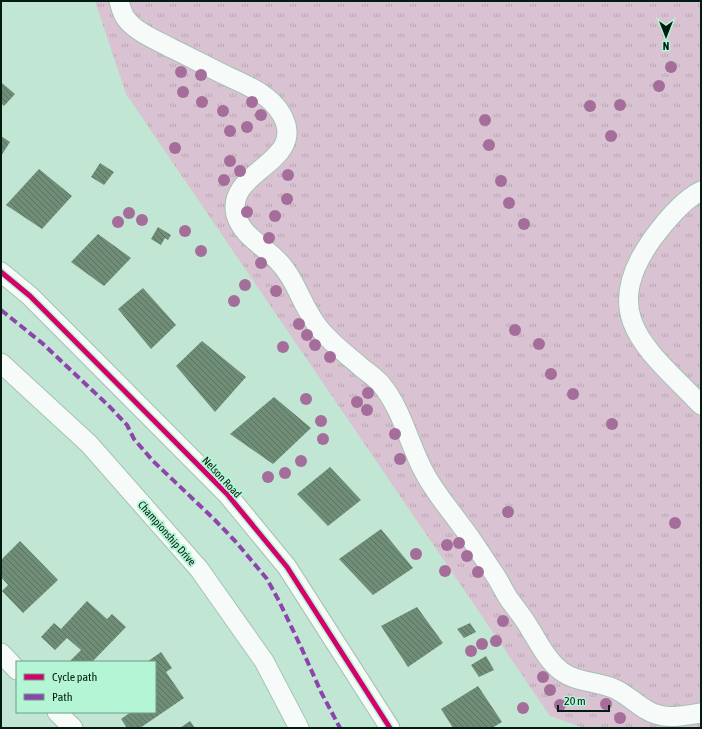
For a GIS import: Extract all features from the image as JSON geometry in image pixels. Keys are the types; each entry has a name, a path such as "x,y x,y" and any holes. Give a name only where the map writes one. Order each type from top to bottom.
{"street":[{"path":"119,1 126,19 141,31 258,92 279,111 283,117 287,131 285,143 277,156 253,175 241,189 238,196 235,212 240,225 245,232 280,263 290,277 310,316 327,338 379,382 392,399 431,486 465,530 510,600 554,664 559,670 570,676 617,689 657,716 671,718 701,713"},
{"path":"701,191 685,202 655,235 645,249 634,270 629,300 632,321 644,345 665,369 701,405"},
{"name":"Nelson Road","path":"1,272 30,296 227,494 288,567 390,728"},
{"name":"Championship Drive","path":"1,363 89,444 199,569 264,661 299,728"},
{"path":"1,653 16,669"},
{"path":"58,713 73,728"}],"green space":[{"path":"95,1 701,1 701,728 584,728 550,716 126,94"}],"building":[{"path":"2,83 15,94 4,106 1,103"},
{"path":"1,136 10,142 1,156"},
{"path":"100,163 114,172 104,185 91,177"},
{"path":"39,169 72,196 42,229 6,205"},
{"path":"158,227 171,235 168,240 165,238 161,245 151,239"},
{"path":"98,234 131,258 104,286 71,262"},
{"path":"143,288 176,325 151,349 118,309"},
{"path":"202,341 246,377 215,412 176,366"},
{"path":"274,397 311,428 273,464 230,434"},
{"path":"330,467 361,500 328,526 297,494"},
{"path":"381,529 413,568 373,595 339,559"},
{"path":"20,541 58,580 23,613 2,591 8,585 1,577 1,560"},
{"path":"87,601 107,619 112,614 126,627 93,661 70,661 81,650 67,638 55,650 41,637 54,623 61,629"},
{"path":"417,607 443,643 408,667 381,626"},
{"path":"470,623 476,632 464,638 457,629"},
{"path":"161,652 172,668 166,672 184,698 140,728 127,728 121,719 130,713 156,713 156,661 148,661"},
{"path":"486,656 494,670 479,677 471,665"},
{"path":"478,686 502,722 492,728 453,728 441,709"},
{"path":"190,721 195,728 180,728"}],"marked path":[{"path":"1,310 42,343 110,407 127,425 134,439 153,461 214,519 236,542 267,579 301,647 321,692 340,728"}],"cycle path":[{"path":"1,272 30,296 227,494 287,567 390,728"}]}
